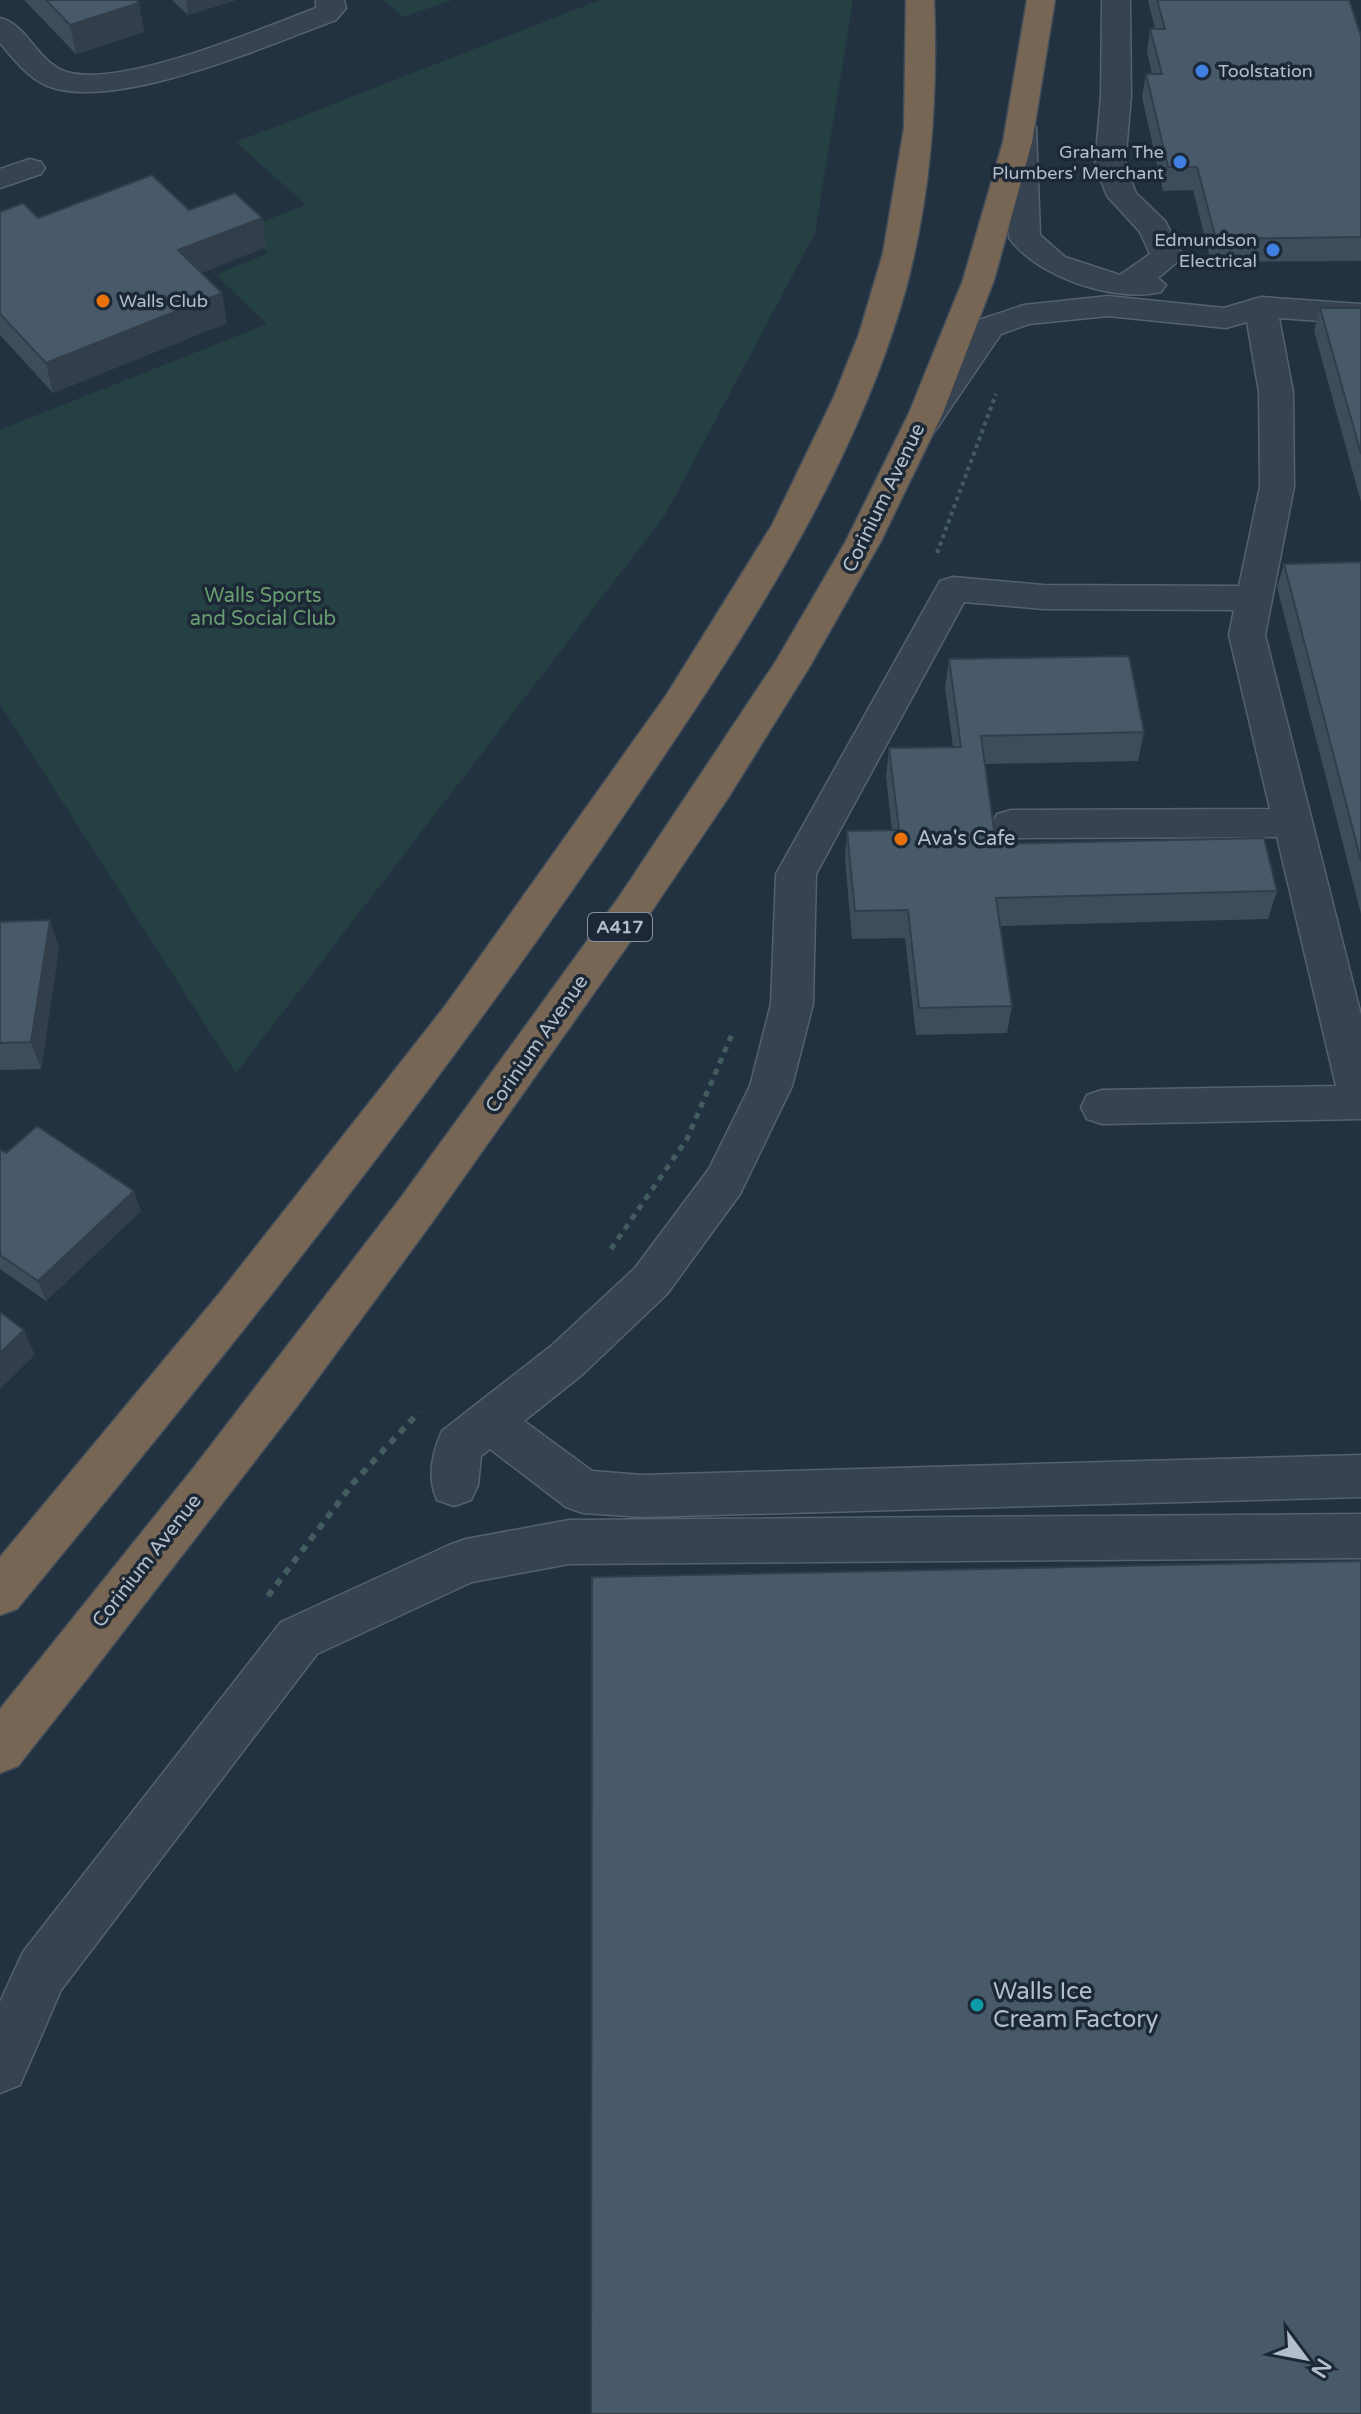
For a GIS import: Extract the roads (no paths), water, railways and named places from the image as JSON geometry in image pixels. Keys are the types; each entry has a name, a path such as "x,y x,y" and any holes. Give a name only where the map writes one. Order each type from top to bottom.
{"highway":[{"path":"0,1593 285,1242 410,1082 548,895 741,610 799,509 852,397 875,334 906,230 922,85 920,0"},
{"name":"Corinium Avenue","path":"0,1749 338,1316 489,1113 631,911 740,748 819,622 877,520 917,434 982,271 1003,205 1034,69 1041,0"}],"lane":[{"path":"0,26 46,73 66,82 97,82 172,69 326,14 332,8 330,0"},
{"path":"1116,0 1116,96 1110,165 1122,196 1154,228 1167,257 1128,284"},
{"path":"1021,127 1025,238 1054,264 1128,284 1237,292 1261,307 1276,392 1277,487 1247,635 1361,1101 1102,1107"},
{"path":"0,179 30,168"},
{"path":"917,434 990,327 1024,315 1108,306 1226,318 1261,307 1361,314"},
{"path":"454,1485 459,1446 567,1360 651,1281 725,1181 771,1086 792,1004 796,874 953,589 1043,597 1253,598"},
{"path":"1011,824 1293,823"},
{"path":"489,1422 583,1492 642,1496 1361,1476"},
{"path":"0,2065 42,1971 299,1638 466,1561 569,1542 1361,1536"}],"place":[{"name":"Toolstation","path":"1202,71"},
{"name":"Graham The Plumbers' Merchant","path":"1180,162"},
{"name":"Edmundson Electrical","path":"1273,250"},
{"name":"Walls Club","path":"103,301"},
{"name":"Ava's Cafe","path":"901,839"},
{"name":"Walls Ice Cream Factory","path":"977,2005"}],"park label":[{"name":"Walls Sports and Social Club","path":"263,608"}]}
